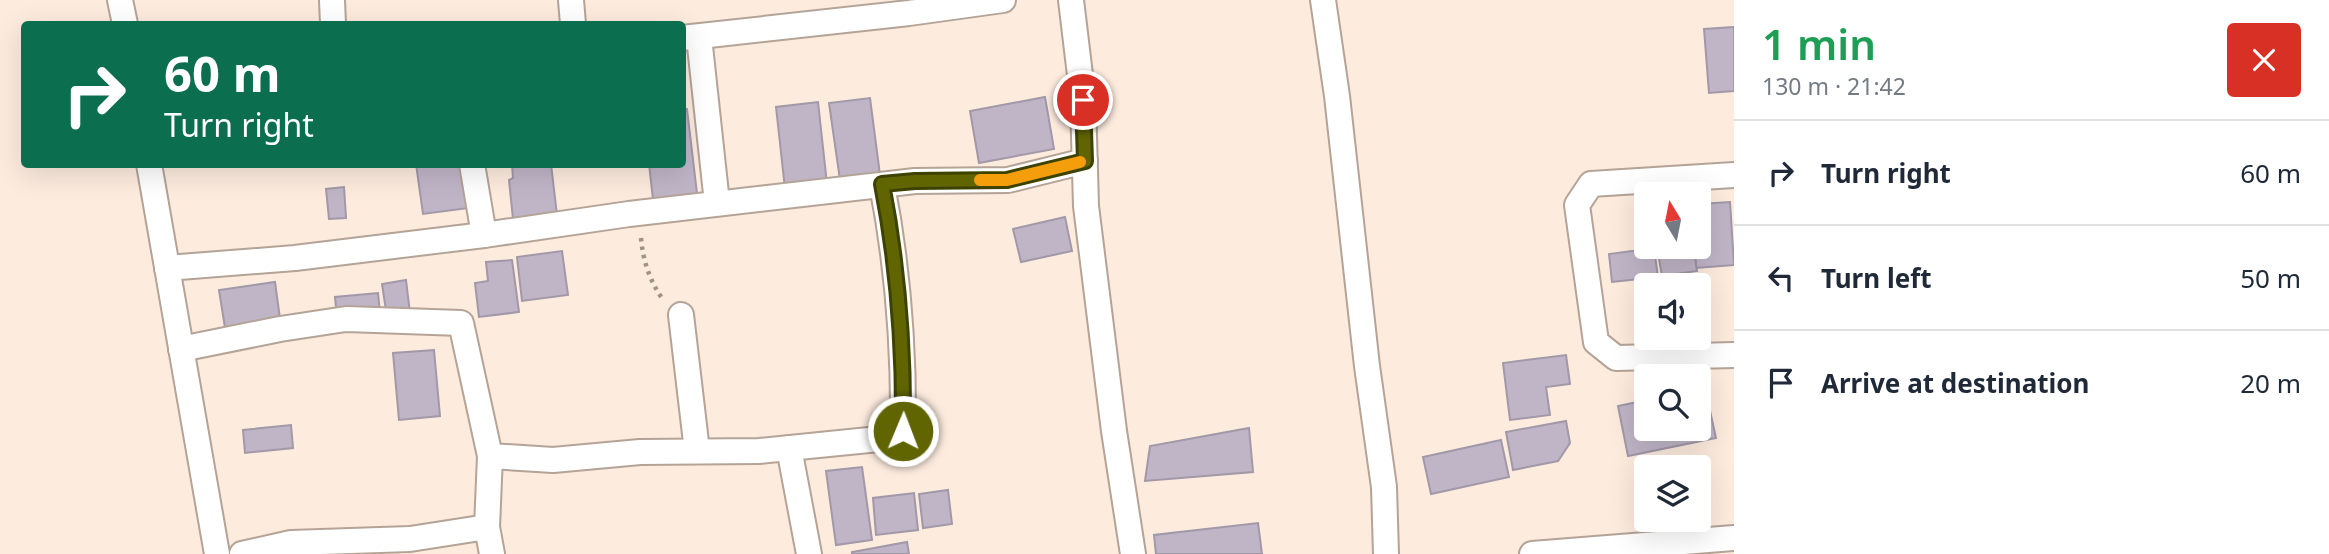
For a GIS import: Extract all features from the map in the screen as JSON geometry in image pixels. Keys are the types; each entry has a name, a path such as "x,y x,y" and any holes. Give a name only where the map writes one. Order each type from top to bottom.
{"street":[{"path":"120,0 124,21"},
{"path":"331,0 333,21"},
{"path":"571,0 573,21"},
{"path":"718,203 691,37 837,11 1003,0"},
{"path":"1071,0 1083,100 1086,206 1133,554"},
{"path":"1322,0 1337,96 1367,366 1384,487 1386,554"},
{"path":"167,268 295,258 882,184 1007,180 1085,161"},
{"path":"150,168 217,554"},
{"path":"472,168 484,235"},
{"path":"1734,175 1591,184 1577,205 1595,342 1616,358 1734,355"},
{"path":"490,456 553,460 640,452 789,448 879,439 903,431 904,358 899,296 891,229 882,184"},
{"path":"681,315 697,452"},
{"path":"181,349 346,319 461,323 490,456 487,527 492,554"},
{"path":"789,448 809,554"},
{"path":"242,554 291,543 410,539 487,527"},
{"path":"1532,554 1734,538"}],"path":[{"path":"637,213 642,251 653,285 663,300 681,315"}],"building":[{"path":"1734,27 1734,91 1709,93 1704,29"},
{"path":"1045,97 1054,149 979,163 970,111"},
{"path":"870,98 880,175 840,180 829,103"},
{"path":"818,102 827,184 785,189 776,107"},
{"path":"687,109 698,202 654,208 649,168 686,168"},
{"path":"417,168 463,168 469,208 423,214"},
{"path":"512,168 551,168 557,215 513,219 509,180 513,178"},
{"path":"344,187 346,218 329,219 326,189"},
{"path":"1730,202 1734,265 1696,268 1696,259 1712,259 1712,203"},
{"path":"1065,217 1072,251 1021,262 1013,229"},
{"path":"562,251 568,295 522,301 517,257"},
{"path":"1634,251 1634,259 1656,259 1657,273 1634,273 1634,280 1612,282 1609,254"},
{"path":"1659,259 1695,259 1697,271 1661,273"},
{"path":"512,260 519,312 479,317 475,283 488,281 486,262"},
{"path":"406,280 410,313 387,317 382,284"},
{"path":"275,282 281,326 226,334 219,290"},
{"path":"378,293 380,313 337,318 335,297"},
{"path":"434,350 440,416 399,420 393,353"},
{"path":"1566,355 1570,384 1546,387 1550,415 1510,420 1503,363"},
{"path":"1634,403 1634,441 1701,441 1628,456 1618,406"},
{"path":"1711,415 1716,438 1711,439"},
{"path":"1566,421 1570,443 1558,461 1513,470 1506,432"},
{"path":"291,425 293,448 245,453 243,430"},
{"path":"1249,428 1253,472 1145,481 1150,446"},
{"path":"1501,440 1509,477 1431,494 1423,457"},
{"path":"862,467 872,540 836,545 826,471"},
{"path":"948,490 952,524 923,528 919,494"},
{"path":"914,493 918,530 876,535 873,498"},
{"path":"1258,523 1262,554 1156,554 1154,535"},
{"path":"907,542 909,554 852,554 852,552"}],"slow traffic":[{"path":"980,180 1007,180 1080,162"}],"route":[{"path":"903,431 904,358 899,296 891,229 882,184 1007,180 1085,161 1083,100"}]}
